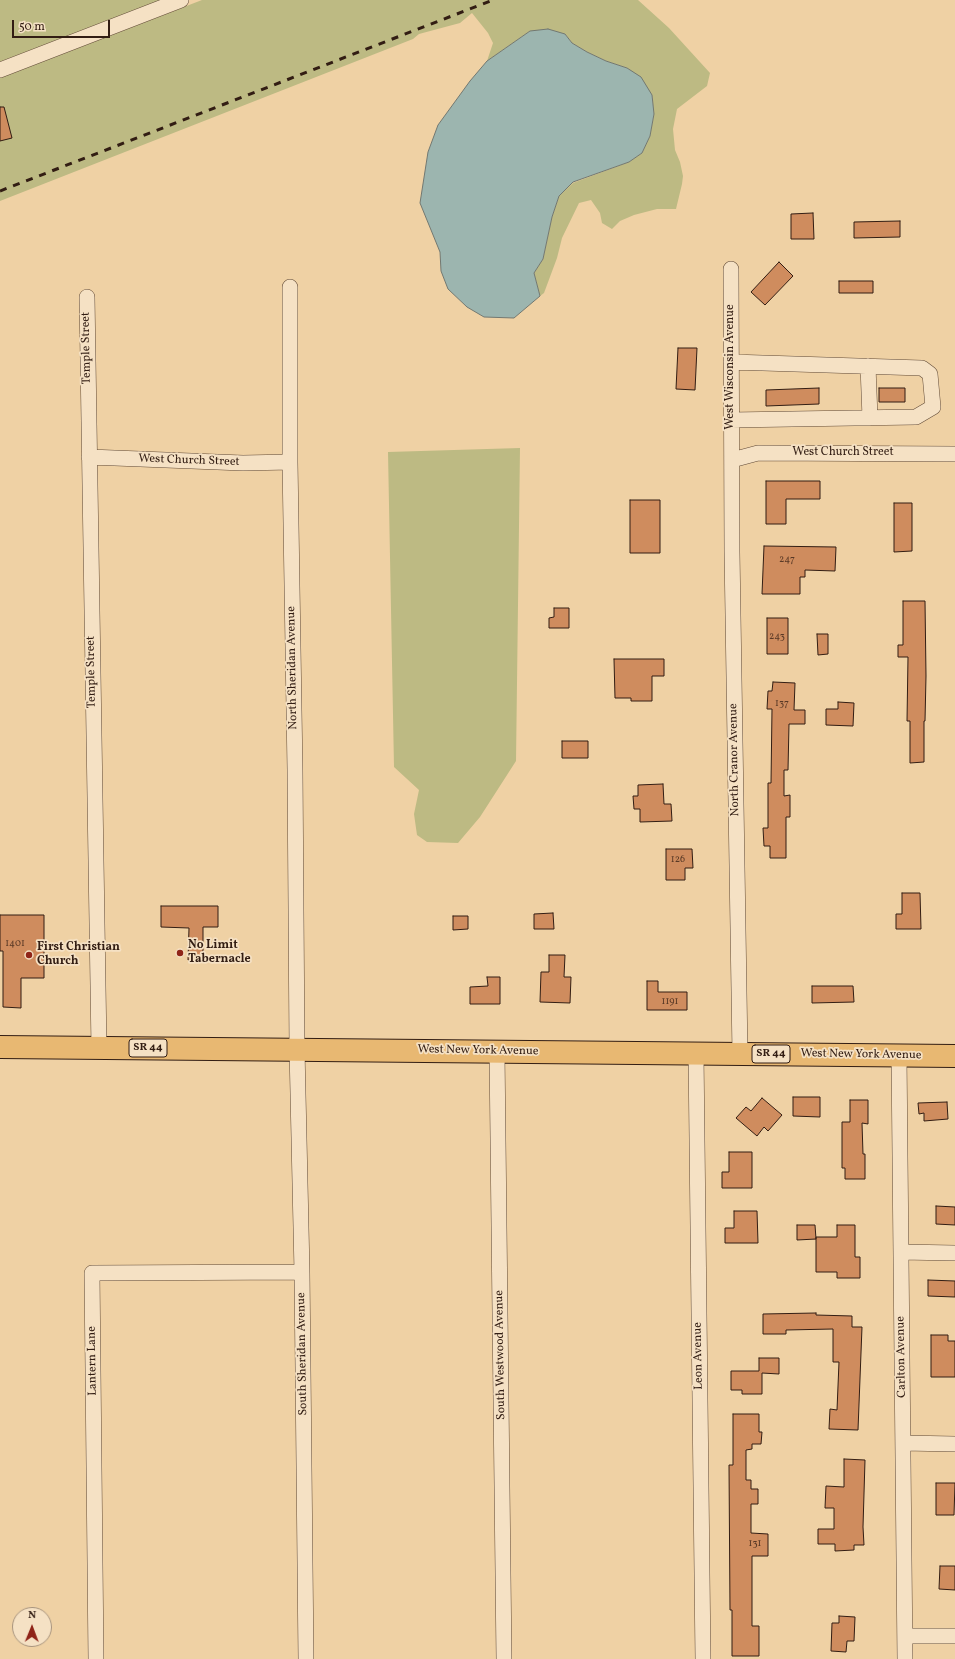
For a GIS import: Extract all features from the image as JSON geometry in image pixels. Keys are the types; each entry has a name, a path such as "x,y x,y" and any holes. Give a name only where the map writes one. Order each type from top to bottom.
{"main road":[{"name":"West New York Avenue","path":"0,1047 955,1056"}],"street":[{"path":"0,70 181,0"},
{"name":"West Wisconsin Avenue","path":"731,269 732,463"},
{"name":"North Sheridan Avenue","path":"290,287 290,462 295,770 297,1049"},
{"name":"Temple Street","path":"87,297 88,457 99,1048"},
{"path":"731,362 922,368 930,374 933,407 916,417 731,420"},
{"path":"868,366 870,418"},
{"name":"West Church Street","path":"732,463 758,453 955,454"},
{"name":"West Church Street","path":"88,457 243,463 290,462"},
{"name":"North Cranor Avenue","path":"732,463 732,552 740,1054"},
{"name":"South Sheridan Avenue","path":"297,1049 302,1272 306,1659"},
{"name":"South Westwood Avenue","path":"497,1052 504,1659"},
{"name":"Leon Avenue","path":"696,1053 703,1659"},
{"name":"Carlton Avenue","path":"899,1055 905,1659"},
{"path":"901,1252 955,1253"},
{"name":"Lantern Lane","path":"96,1659 92,1273 302,1272"},
{"path":"903,1443 955,1444"},
{"path":"905,1636 955,1636"}],"shaded area":[{"path":"0,0 161,0 0,62"},
{"path":"202,0 638,0 669,28 710,73 707,86 677,109 673,129 675,150 680,162 683,176 676,209 657,209 634,215 620,221 612,229 602,223 600,213 591,200 579,203 562,238 557,258 544,293 540,296 534,273 543,259 552,217 559,196 573,183 629,162 642,153 650,136 654,115 652,95 627,68 606,61 587,52 572,43 565,34 530,31 487,61 493,43 488,33 472,13 460,23 419,34 413,39 0,201 0,78"},
{"path":"520,448 516,761 480,817 458,843 427,842 417,835 414,814 419,790 394,767 388,452"}],"water":[{"path":"548,29 565,34 572,43 587,52 606,61 627,68 641,77 652,95 654,114 650,136 642,153 629,162 573,182 559,196 552,217 543,259 534,273 540,296 514,318 484,317 467,307 448,289 441,271 440,252 420,203 428,152 438,125 470,81 487,61 530,31"}],"building":[{"path":"0,107 4,107 12,138 0,141"},
{"path":"813,213 814,239 791,239 791,214"},
{"path":"900,221 900,237 854,238 854,222"},
{"path":"779,262 793,276 765,305 751,292"},
{"path":"839,281 873,281 873,293 839,293"},
{"path":"678,348 697,348 695,390 676,389"},
{"path":"819,388 819,404 766,406 766,390"},
{"path":"879,388 905,388 905,402 879,402"},
{"path":"766,481 820,481 820,499 786,499 786,524 766,524"},
{"path":"630,500 660,500 660,553 630,553"},
{"path":"894,503 912,503 912,551 894,552"},
{"path":"764,546 836,547 835,571 805,570 805,577 800,577 800,594 762,594"},
{"path":"903,601 925,601 926,676 924,762 910,763 910,721 907,721 908,657 898,657 898,645 903,645"},
{"path":"554,608 569,608 569,628 549,628 549,618 554,617"},
{"path":"767,618 788,618 788,654 767,654"},
{"path":"817,634 828,634 828,654 818,655"},
{"path":"614,659 664,659 664,676 652,676 652,701 631,701 631,698 615,698"},
{"path":"773,682 795,683 794,710 805,710 805,724 789,724 788,770 784,770 784,796 790,795 790,817 786,817 786,858 770,858 770,846 764,846 763,828 768,828 768,783 771,783 772,709 767,709 768,691 772,691"},
{"path":"838,702 854,703 853,726 826,725 826,709 838,709"},
{"path":"562,741 588,741 588,758 562,758"},
{"path":"663,784 664,804 671,804 672,821 640,822 640,809 634,809 633,796 638,796 638,785"},
{"path":"666,849 692,849 693,868 685,868 685,880 666,880"},
{"path":"902,893 920,893 921,929 896,929 896,914 902,914"},
{"path":"161,906 218,906 218,927 203,927 203,960 188,960 189,928 161,927"},
{"path":"553,913 554,929 534,929 534,914"},
{"path":"0,915 44,915 44,978 21,978 21,1008 3,1007 3,951 0,951"},
{"path":"453,916 468,916 468,929 453,930"},
{"path":"549,955 565,955 564,977 571,977 570,1003 540,1002 541,972 549,972"},
{"path":"487,977 500,977 500,1004 470,1004 470,987 488,986"},
{"path":"647,981 658,981 658,992 687,992 687,1010 647,1010"},
{"path":"812,986 853,986 854,1002 812,1003"},
{"path":"793,1097 820,1097 820,1117 793,1116"},
{"path":"762,1098 782,1115 768,1131 764,1127 757,1136 736,1118 746,1107 751,1111"},
{"path":"850,1100 868,1100 868,1124 862,1123 863,1154 865,1154 865,1179 845,1179 845,1168 842,1168 842,1122 850,1122"},
{"path":"947,1102 948,1119 924,1121 924,1113 919,1114 918,1103"},
{"path":"729,1152 752,1152 752,1188 722,1188 722,1172 729,1172"},
{"path":"936,1206 955,1207 955,1225 936,1224"},
{"path":"734,1211 757,1211 758,1243 725,1243 725,1228 734,1228"},
{"path":"797,1225 815,1225 816,1239 797,1240"},
{"path":"837,1225 855,1225 855,1257 860,1257 860,1278 837,1278 837,1272 816,1272 816,1237 837,1237"},
{"path":"928,1280 955,1281 955,1297 928,1296"},
{"path":"816,1313 816,1315 852,1316 852,1327 862,1327 858,1430 829,1429 830,1409 837,1410 839,1362 833,1362 833,1329 786,1330 786,1334 763,1334 763,1314"},
{"path":"931,1335 948,1335 948,1341 955,1341 955,1377 931,1377"},
{"path":"759,1358 779,1358 779,1374 762,1373 762,1394 742,1394 742,1390 731,1390 731,1371 759,1371"},
{"path":"733,1414 759,1414 759,1432 762,1432 761,1444 752,1444 752,1449 746,1450 746,1480 751,1480 751,1489 758,1489 758,1504 751,1504 751,1533 768,1534 768,1556 752,1556 752,1626 759,1626 759,1656 732,1656 732,1610 730,1610 729,1465 733,1465"},
{"path":"844,1459 865,1460 863,1527 864,1545 854,1545 854,1550 835,1551 835,1544 818,1544 818,1529 834,1529 834,1508 825,1508 826,1486 844,1487"},
{"path":"936,1483 955,1483 954,1515 936,1515"},
{"path":"940,1566 955,1566 955,1590 939,1589"},
{"path":"839,1616 855,1617 854,1641 847,1641 846,1652 831,1651 832,1623 839,1623"}],"railway":[{"path":"0,191 493,0"}],"place":[{"name":"No Limit Tabernacle","path":"180,953"},
{"name":"First Christian Church","path":"29,955"}]}
